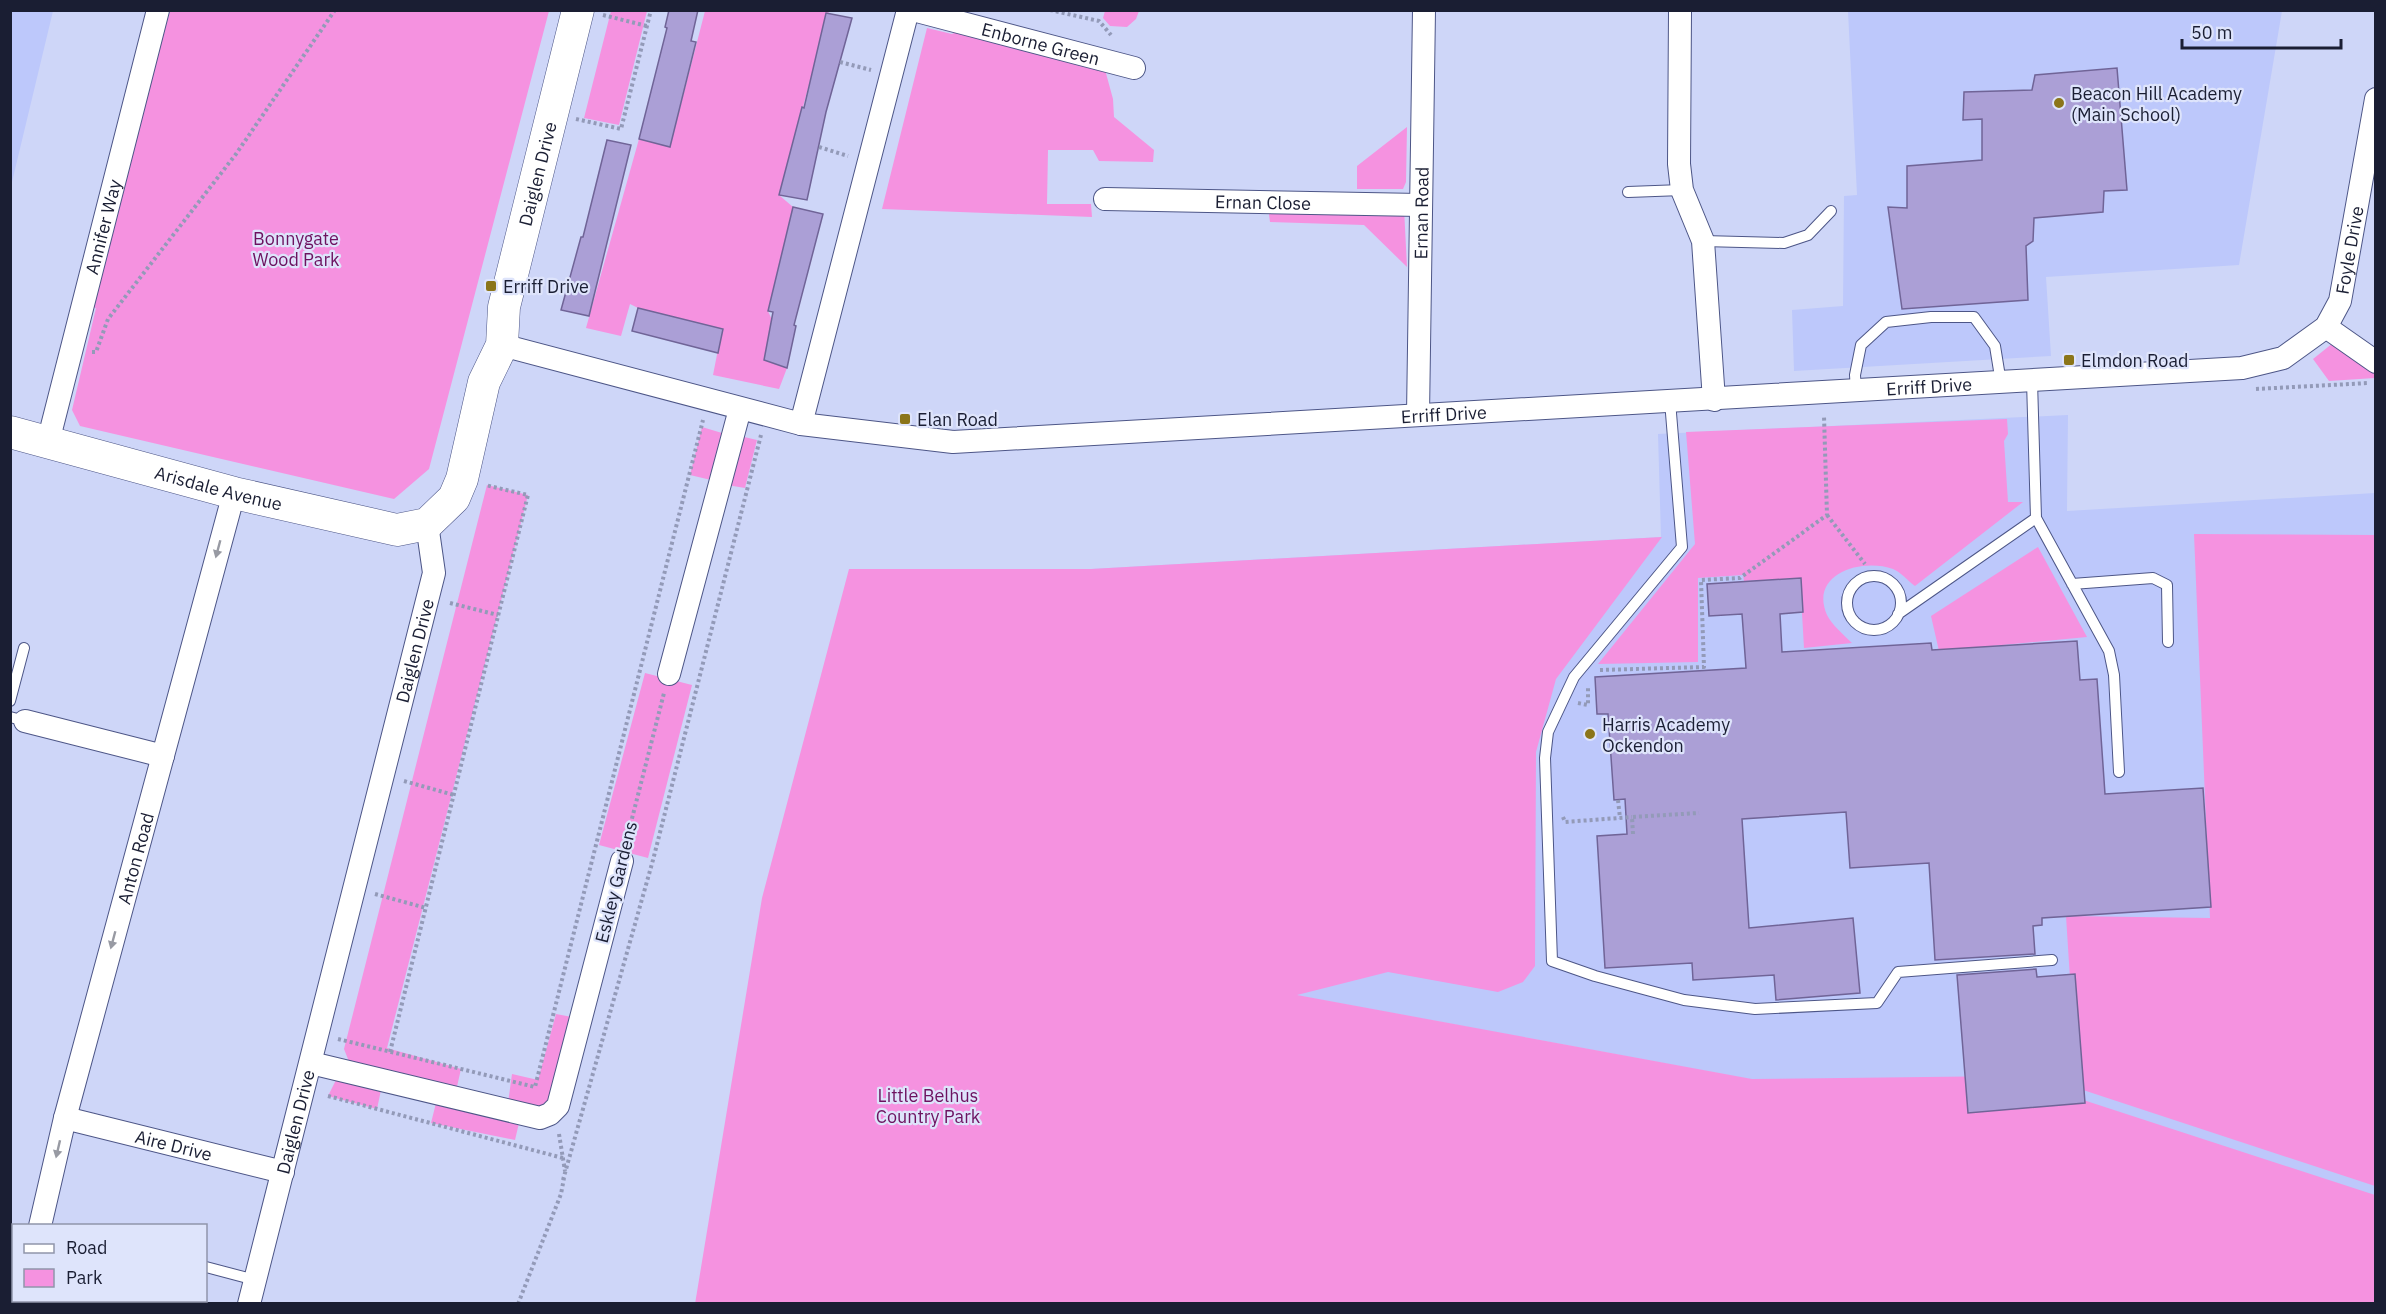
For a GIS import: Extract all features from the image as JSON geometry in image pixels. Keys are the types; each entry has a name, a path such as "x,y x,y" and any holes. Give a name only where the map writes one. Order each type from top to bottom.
{"street":[{"name":"Annifer Way","path":"48,442 158,10"},
{"path":"801,424 908,10"},
{"name":"Enborne Green","path":"913,10 1134,68"},
{"name":"Ernan Road","path":"1418,415 1424,10"},
{"path":"1681,11 1678,150 1682,190 1703,242 1714,400"},
{"name":"Daiglen Drive","path":"249,1304 434,573 427,524 454,498 462,479 484,382 502,345 504,307 590,13"},
{"name":"Foyle Drive","path":"2326,327 2340,301 2376,99"},
{"name":"Ernan Close","path":"1105,199 1420,205"},
{"path":"2326,327 2376,362"},
{"name":"Erriff Drive","path":"502,345 801,424 953,442 1856,392 2242,368 2283,358 2326,327"},
{"path":"669,674 740,409"},
{"name":"Arisdale Avenue","path":"10,432 234,492 398,530 427,524"},
{"name":"Anton Road","path":"40,1224 65,1118 234,492"},
{"path":"18,719 163,756"},
{"name":"Eskley Gardens","path":"550,1114 558,1106 622,861"},
{"path":"311,1063 540,1118 550,1114"},
{"name":"Aire Drive","path":"65,1118 283,1172"}],"lane":[{"path":"1628,192 1682,190"},
{"path":"1703,242 1784,243 1808,235 1831,211"},
{"path":"1856,392 1855,375 1861,345 1886,322 1931,317 1974,317 1995,346 2001,383"},
{"path":"2032,381 2036,518 2109,651 2114,675 2119,772"},
{"path":"1670,401 1682,547 1574,676 1548,732 1545,758 1552,961 1595,976 1684,1000 1755,1010 1877,1003 1898,972 2052,960"},
{"path":"1898,614 1900,598 1897,590 1885,579 1868,577 1859,580 1848,594 1848,612 1852,620 1867,629 1885,627 1893,622 1898,614 2036,518"},
{"path":"2072,584 2153,578 2167,585 2168,642"},
{"path":"10,700 24,648"},
{"path":"207,1267 255,1280"}],"path":[{"path":"84,351 96,352 108,319 236,154 335,10"},
{"path":"576,119 621,129 651,10"},
{"path":"1050,10 1099,21 1111,35"},
{"path":"590,13 647,26"},
{"path":"840,62 892,75"},
{"path":"819,147 869,162"},
{"path":"2244,389 2376,383"},
{"path":"1824,416 1827,515 1865,564"},
{"path":"337,1039 535,1087 703,420"},
{"path":"518,1304 561,1194 653,860 761,435"},
{"path":"390,1052 528,495 480,484"},
{"path":"1599,670 1704,667 1701,580 1740,578 1827,515"},
{"path":"450,603 498,615"},
{"name":"Eskley Gardens","path":"622,861 669,674"},
{"path":"1560,702 1588,705 1588,682"},
{"path":"404,781 453,795"},
{"path":"1618,800 1620,818"},
{"path":"1562,814 1565,822 1699,813"},
{"path":"1632,817 1633,834"},
{"path":"375,894 426,908"},
{"path":"328,1096 563,1158"},
{"path":"550,1114 559,1132 565,1171 564,1180"}],"shaded area":[{"path":"10,11 53,11 11,186"},
{"name":"Beacon Hill Academy (Main School)","path":"1848,11 2282,11 2239,265 2046,277 2051,356 1794,371 1792,310 1843,306 1844,196 1857,195"},
{"name":"Harris Academy Ockendon","path":"2068,415 2067,511 2375,493 2375,1259 1971,1120 1295,995 849,569 1091,569 1661,537 1658,434"}],"green space":[{"path":"1105,10 1139,11 1136,19 1127,27 1110,26 1103,18"},
{"name":"Bonnygate Wood Park","path":"170,11 549,11 429,469 394,499 80,426 72,410 96,308 90,307"},
{"path":"611,11 647,11 619,125 584,118"},
{"path":"705,11 829,11 779,195 793,207 768,311 772,320 764,360 787,368 779,389 713,375 722,329 630,304 621,336 586,328 639,139 670,147"},
{"path":"927,28 952,34 962,29 1104,66 1113,99 1114,117 1154,150 1153,162 1099,161 1093,150 1048,150 1047,204 1091,204 1092,217 882,209"},
{"path":"1407,127 1406,182 1403,189 1357,189 1357,166"},
{"path":"1268,207 1404,208 1407,267 1364,225 1270,222"},
{"path":"2333,343 2375,373 2375,378 2329,381 2313,359"},
{"path":"2007,419 2008,434 2004,441 2008,502 2023,502 1915,586 1896,570 1880,566 1853,568 1841,572 1825,589 1823,601 1827,615 1852,643 1804,648 1800,578 1744,581 1743,575 1698,578 1698,662 1598,664 1695,544 1686,432"},
{"path":"702,427 722,433 711,480 690,475"},
{"path":"740,436 757,440 745,488 727,485"},
{"path":"487,485 528,495 387,1048 461,1069 456,1091 350,1064 344,1049"},
{"path":"2194,534 2375,535 2375,1186 2077,1088 2066,916 2210,918"},
{"name":"Little Belhus Country Park","path":"1662,537 1556,679 1536,752 1535,966 1523,982 1498,992 1388,972 1297,995 1752,1079 2010,1076 2375,1195 2375,1303 695,1304 762,898 849,569 1091,569"},
{"path":"2038,547 2087,637 1939,651 1931,616"},
{"path":"645,673 692,685 648,858 599,845"},
{"path":"556,1014 572,1017 550,1102 539,1110 508,1103 512,1074 538,1080"},
{"path":"337,1078 381,1090 377,1109 328,1096"},
{"path":"436,1103 519,1123 515,1140 431,1123"}],"building":[{"path":"669,10 698,10 691,41 696,42 670,147 639,139 667,28 665,27"},
{"path":"826,13 852,18 826,112 807,200 779,195 802,107 804,108"},
{"path":"2117,68 2127,190 2104,191 2103,212 2034,218 2033,241 2026,246 2028,300 1902,309 1888,207 1907,208 1907,166 1982,160 1982,119 1963,120 1964,92 2032,90 2035,75"},
{"path":"607,140 631,145 589,316 561,310 581,237 583,237"},
{"path":"793,207 823,214 794,325 796,326 787,368 764,360 773,312 768,311"},
{"path":"638,308 723,329 718,353 632,331"},
{"path":"1801,578 1803,612 1780,614 1782,652 1931,643 1932,650 2077,641 2080,680 2097,679 2105,794 2203,788 2211,907 2042,918 2042,925 2033,926 2035,954 1935,960 1929,863 1850,868 1846,812 1742,819 1749,928 1853,918 1860,993 1776,1000 1774,975 1693,980 1692,963 1605,968 1597,836 1627,834 1625,799 1614,800 1608,714 1597,714 1595,677 1746,668 1742,614 1709,616 1707,584"},
{"path":"2036,969 2037,977 2075,974 2085,1103 1968,1113 1957,975"}],"place":[{"name":"Beacon Hill Academy (Main School)","path":"2059,103"},
{"name":"Erriff Drive","path":"491,286"},
{"name":"Elmdon Road","path":"2069,360"},
{"name":"Elan Road","path":"905,419"},
{"name":"Harris Academy Ockendon","path":"1590,734"}]}
